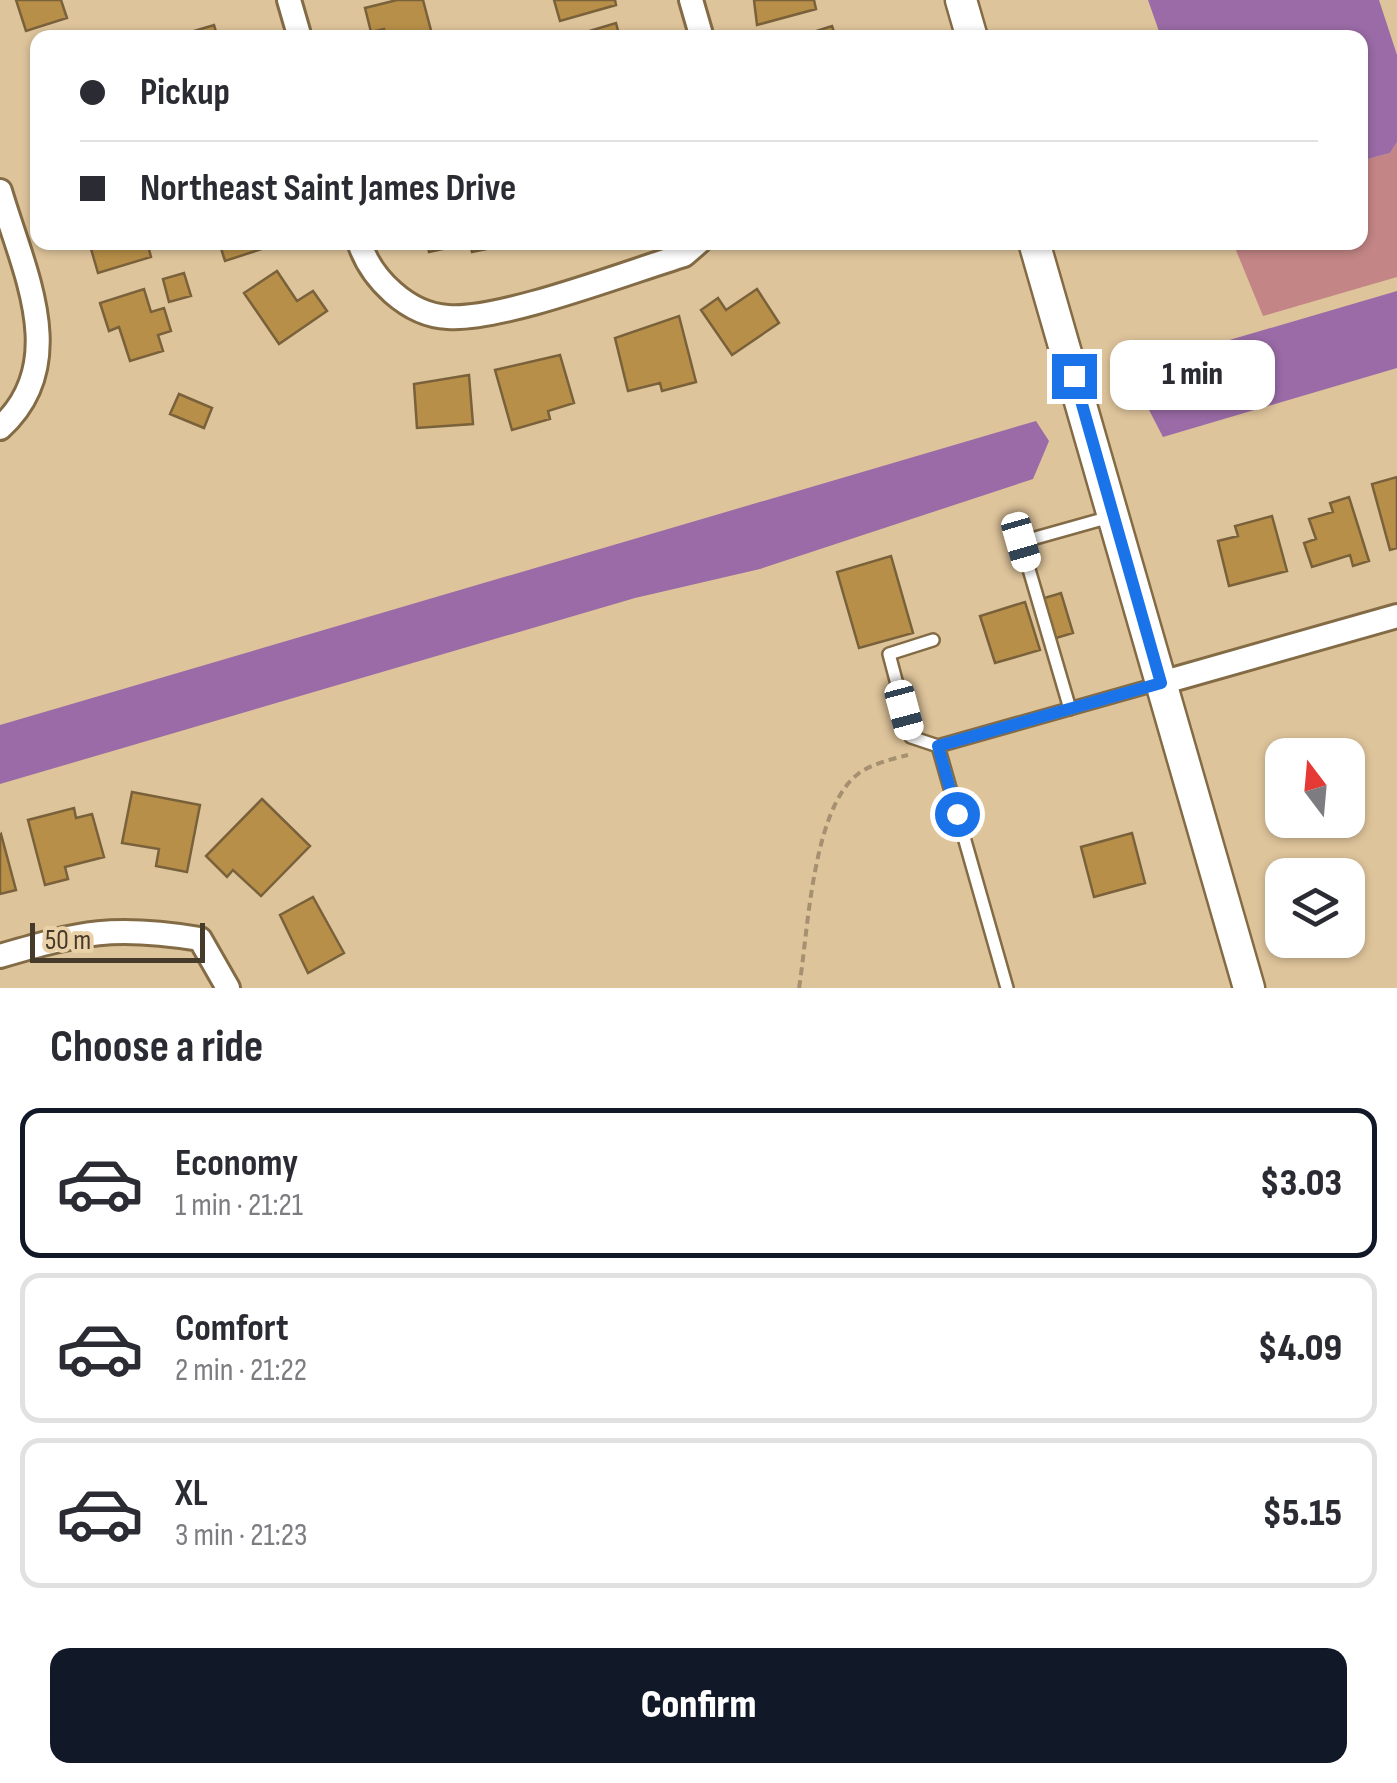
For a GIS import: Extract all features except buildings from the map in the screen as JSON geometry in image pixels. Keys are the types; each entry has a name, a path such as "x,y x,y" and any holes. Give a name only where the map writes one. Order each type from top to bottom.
{"main road":[{"path":"961,0 970,30"},
{"path":"1036,250 1249,988"}],"street":[{"path":"289,0 298,30"},
{"path":"691,0 700,30"},
{"path":"0,191 40,331 40,368 24,405 0,428"},
{"path":"364,250 385,287 414,307 446,318 484,314 684,255 690,250"},
{"path":"1161,683 1397,616"},
{"path":"0,956 80,932 139,929 200,938 228,988"}],"lane":[{"path":"1070,709 1021,542 1114,516"},
{"path":"933,640 890,654 912,737 938,746 1161,683"},
{"path":"938,746 1007,988"}],"path":[{"path":"799,988 826,825 841,794 858,774 938,746"}],"shaded area":[{"path":"1148,0 1379,0 1397,55 1397,142 1390,153 1368,159 1368,30 1159,30"},
{"path":"1397,142 1397,277 1263,316 1236,250 1368,250 1368,159 1390,153"},
{"path":"1397,291 1397,368 1163,437 1148,408 1144,365"},
{"path":"1036,421 1049,441 1033,479 760,569 635,598 0,784 0,725"}],"route":[{"path":"957,814 938,746 1161,683 1074,376"}]}
